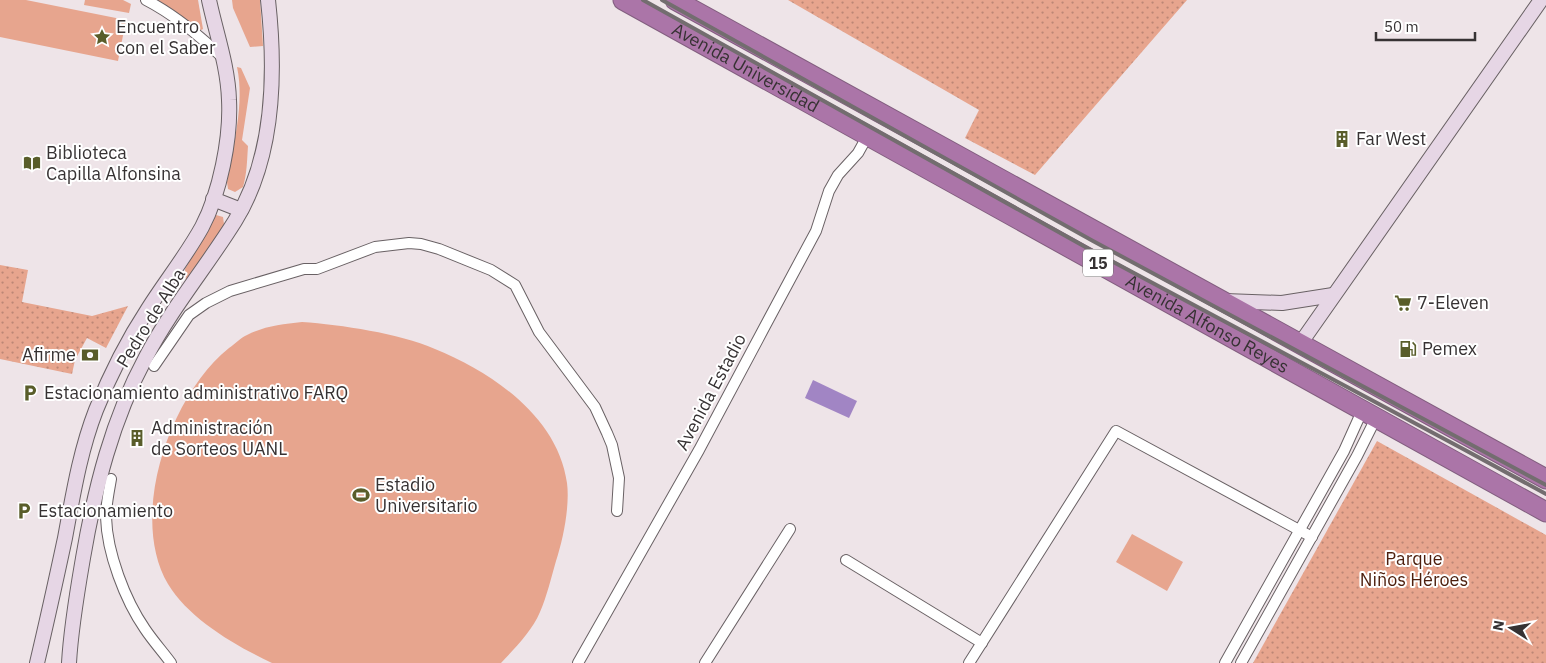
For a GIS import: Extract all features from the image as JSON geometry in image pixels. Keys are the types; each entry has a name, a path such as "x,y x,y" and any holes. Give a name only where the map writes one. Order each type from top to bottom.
{"highway":[{"name":"Avenida Universidad","path":"623,0 868,135"},
{"name":"Avenida Universidad","path":"675,0 914,132"},
{"path":"688,36 788,62"},
{"name":"Avenida Alfonso Reyes","path":"914,132 1546,478"},
{"name":"Avenida Alfonso Reyes","path":"868,135 1546,512"},
{"path":"1273,328 1329,392"}],"street":[{"path":"146,0 194,31 223,58"},
{"name":"Pedro de Alba","path":"37,663 78,473 94,417 118,361 146,311 202,227 213,199 223,161 228,128 229,94 223,58 209,0"},
{"name":"Pedro de Alba","path":"69,663 75,605 92,512 104,458 120,413 146,356 241,210 260,159 271,102 272,44 268,0"},
{"path":"1300,344 1541,0"},
{"name":"Avenida Estadio","path":"578,663 699,450 816,231 829,191 838,175 858,153 868,135"},
{"path":"213,199 241,210"},
{"path":"154,366 188,316 206,303 230,291 304,269 317,268 375,247 409,243 439,249 491,270 515,285 539,332 595,407 607,433 612,445 619,478 617,511"},
{"path":"1224,301 1282,303 1333,295"},
{"path":"1225,663 1344,451 1369,415"},
{"path":"1241,663 1312,537 1369,415"},
{"path":"969,663 1116,432 1312,537"},
{"path":"111,479 106,508 106,524 120,579 131,606 144,628 171,663"},
{"path":"705,663 790,528"},
{"path":"846,560 982,643"},
{"path":"1252,616 1264,622"}],"green space":[{"path":"0,0 26,0 126,20 118,61 0,37"},
{"path":"85,0 123,0 131,4 129,13 84,5"},
{"path":"158,0 198,0 203,29 197,28"},
{"path":"232,0 260,0 263,46 250,47 233,8"},
{"path":"788,0 1187,0 1035,175 965,138 979,110"},
{"path":"237,67 241,68 250,88 242,140 248,146 246,172 243,187 235,192 228,189 227,182 239,110 240,95"},
{"path":"216,215 223,217 224,224 186,282 185,269"},
{"path":"0,265 28,270 22,302 92,316 128,306 106,348 87,338 75,360 72,374 0,359"},
{"name":"Estadio Universitario","path":"302,322 334,325 404,338 457,359 478,370 519,400 551,437 561,459 568,492 567,512 559,553 545,600 537,619 528,633 501,663 272,663 214,630 188,609 168,584 157,556 152,525 154,492 161,458 173,425 189,395 208,369 244,336 267,327"},
{"name":"Parque Niños Héroes","path":"1377,441 1546,535 1546,663 1253,663"},
{"path":"1132,534 1183,562 1167,591 1116,562"}],"shaded area":[{"path":"813,380 857,401 849,418 805,398"}],"railway":[{"path":"643,0 1089,249 1546,494"},
{"path":"662,0 1093,241 1546,485"}],"place":[{"name":"Encuentro con el Saber","path":"102,37"},
{"name":"Far West","path":"1342,139"},
{"name":"Biblioteca Capilla Alfonsina","path":"32,163"},
{"name":"7-Eleven","path":"1403,303"},
{"name":"Pemex","path":"1408,349"},
{"name":"Afirme","path":"90,355"},
{"name":"Estacionamiento administrativo FARQ","path":"30,393"},
{"name":"Administración de Sorteos UANL","path":"137,438"},
{"name":"Estadio Universitario","path":"361,495"},
{"name":"Estacionamiento","path":"24,511"}]}
